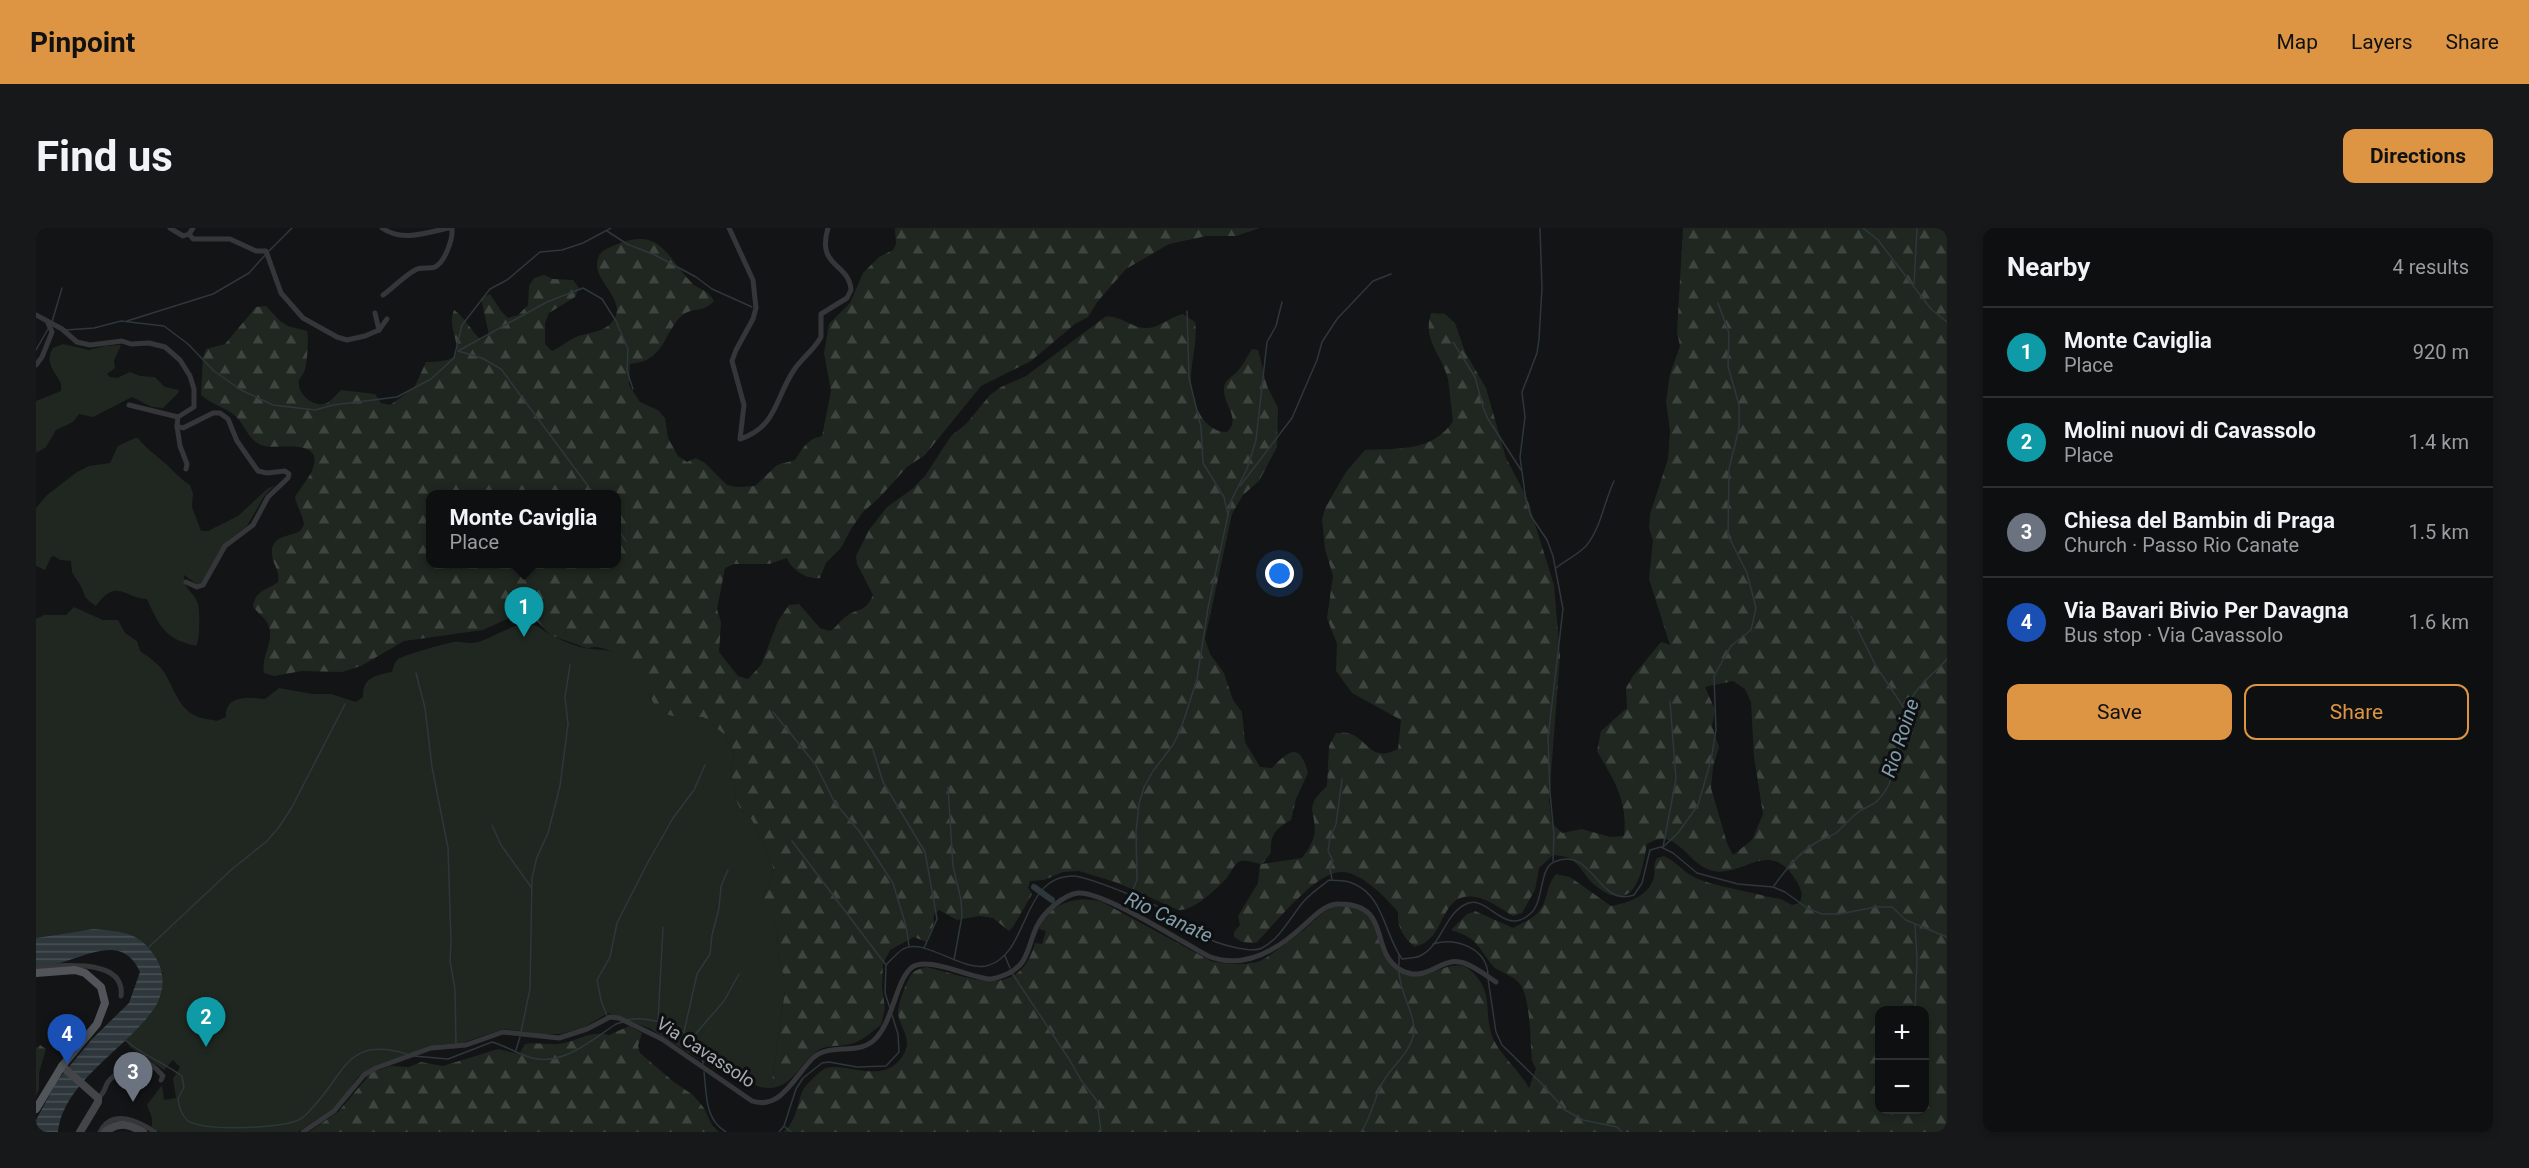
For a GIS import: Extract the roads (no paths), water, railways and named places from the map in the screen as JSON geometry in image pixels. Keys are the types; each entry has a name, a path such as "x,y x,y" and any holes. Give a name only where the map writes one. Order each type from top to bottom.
{"main road":[{"path":"36,973 75,970 86,973 96,981 104,994 104,1009 97,1024 63,1067 36,1109"},
{"path":"63,1067 97,1097 98,1102 80,1132"},
{"path":"105,1132 112,1127 125,1124 143,1132"}],"street":[{"path":"170,228 181,235 189,234 193,228"},
{"path":"382,228 396,236 428,234 449,228 452,236 439,264 414,271 382,295"},
{"path":"729,228 753,280 756,308 753,319 740,340 732,361 744,405 739,438 759,430 770,420 795,368 821,337 821,314 824,310 847,298 851,290 846,276 839,270 825,248 824,240 828,228"},
{"path":"189,234 193,239 230,239 256,251 266,251 279,291 303,318 337,338 355,339 379,330 387,319"},
{"path":"375,313 379,330"},
{"path":"36,315 57,326 77,342 90,345 122,341 131,344 149,343 170,350 186,367 194,389 194,407 178,417 129,405"},
{"path":"36,364 42,357 52,332 48,323"},
{"path":"177,426 185,427 213,413 220,413 228,419 237,441 258,471 267,473 285,471 289,476 268,497 253,525 225,546 203,585 196,587 186,582"},
{"path":"178,417 180,446 187,464 186,469"},
{"name":"Via Cavassolo","path":"303,1132 334,1111 368,1072 431,1048 466,1045 503,1032 560,1038 592,1027 605,1018 619,1018 643,1029 752,1101 758,1103 772,1101 782,1094 816,1055 826,1051 868,1045 880,1034 906,975 918,964 932,965 990,979 1013,971 1029,953 1041,919 1064,899 1077,893 1099,896 1217,960 1249,960 1260,957 1301,929 1319,912 1340,903 1358,906 1369,912 1375,921 1389,958 1401,970 1422,974 1456,962 1470,966 1496,982"},
{"path":"36,968 73,965 102,970 114,975 120,981 121,996"},
{"path":"97,1097 105,1092 108,1081 135,1059 141,1059 156,1069 163,1076 161,1080"},
{"path":"100,1132 106,1123 122,1117 155,1132"}],"waterway":[{"path":"269,251 292,228"},
{"path":"66,330 94,328 121,321 164,326 188,344 214,371 241,390 273,405 315,410 333,405 397,397 431,379 454,358 462,325 490,289 507,280 540,252 562,250 583,243 611,228"},
{"path":"1540,228 1542,288 1539,339 1537,353 1522,392 1525,417 1520,457 1526,501 1531,516 1547,540 1553,556 1563,609 1548,738 1554,835 1553,861"},
{"path":"1863,228 1878,240 1931,309 1947,322"},
{"path":"1914,284 1917,228"},
{"path":"607,231 627,244 655,255 696,277 712,289 752,307"},
{"path":"127,321 213,294 249,273 266,254"},
{"path":"1240,486 1292,418 1317,360 1322,342 1337,319 1373,281 1391,274"},
{"path":"52,322 62,288"},
{"path":"458,351 547,302 583,288 602,299 616,321 628,349 627,371 633,389"},
{"path":"1131,894 1137,880 1136,832 1139,804 1144,787 1173,745 1181,729 1197,679 1208,608 1231,501 1247,469 1256,440 1267,342 1276,326 1282,302"},
{"path":"1663,847 1678,833 1698,805 1711,760 1716,730 1714,676 1731,646 1751,630 1756,608 1747,573 1728,535 1729,469 1739,428 1739,405 1728,366 1729,333 1718,303"},
{"path":"1187,311 1189,378 1201,427 1203,463 1224,497 1228,515"},
{"path":"36,350 48,329"},
{"path":"1453,342 1475,377 1488,419 1521,470"},
{"path":"458,351 482,358 501,369 591,490"},
{"path":"1556,568 1586,546 1591,539 1614,481"},
{"path":"621,534 626,541"},
{"path":"1851,616 1876,666 1906,711"},
{"name":"Rio Roine","path":"1774,886 1803,852 1815,843 1836,833 1857,813 1879,799 1892,778 1910,700 1919,687 1947,659"},
{"path":"521,1032 530,989 532,878 537,857 548,833 560,786 568,724 565,697 570,665"},
{"path":"416,673 425,708 432,767 448,848 450,961 455,989 456,1044"},
{"path":"1663,847 1676,779 1670,701"},
{"path":"149,947 231,870 267,841 279,827 292,807 345,704"},
{"path":"773,712 816,765 835,803 859,831 893,883 906,926 909,946"},
{"path":"873,750 883,782 925,852 937,919 924,948"},
{"path":"607,1016 597,980 610,957 617,923 673,818 694,790 705,765"},
{"path":"1332,879 1330,869 1333,861 1328,851 1336,824 1342,779"},
{"path":"948,787 953,866 961,900 962,916 954,960"},
{"path":"492,825 501,845 531,887"},
{"path":"792,841 886,965"},
{"name":"Rio Canate","path":"890,1008 885,993 886,965 903,949 911,946 921,947 965,964 986,966 1000,959 1011,948 1043,889 1056,879 1073,876 1109,887 1158,907 1179,917 1210,939 1225,945 1250,950 1262,948 1274,939 1304,901 1329,880 1349,882 1371,896 1402,959 1418,957 1427,951 1457,910 1472,902 1512,921 1520,920 1530,914 1538,902 1546,871 1554,862 1567,859 1578,862 1612,893 1622,897 1634,895 1642,883 1650,850 1661,847 1673,853 1697,873 1738,884 1773,887 1785,892 1807,908 1822,914 1892,907 1906,920 1947,937"},
{"path":"684,1032 697,974 710,954 721,886 728,870"},
{"name":"Rio Canate","path":"1034,887 1052,900"},
{"path":"1915,925 1917,959 1915,1006"},
{"path":"658,1022 663,927"},
{"path":"1433,944 1451,942 1476,951 1482,957 1488,974"},
{"name":"Rio Canate","path":"1399,955 1399,965"},
{"path":"1005,956 1010,968"},
{"path":"1361,1132 1382,1083 1406,1051 1414,1033 1399,970"},
{"path":"1012,973 1097,1101 1101,1132"},
{"path":"692,1038 724,1001 739,974"},
{"path":"1488,979 1496,1032 1502,1045 1565,1110 1583,1120 1617,1127 1622,1132"},
{"name":"Rio Canate","path":"779,1132 784,1126 796,1089 803,1078 822,1063 857,1067 886,1066 899,1052 898,1034 892,1015"},
{"name":"Rio Canate","path":"628,1020 652,1020 686,1034 699,1046 703,1064"},
{"name":"Rio Canate","path":"414,1056 448,1059 492,1042 532,1058 555,1058 577,1050 616,1024 623,1022"},
{"path":"516,1050 520,1037"},
{"name":"Rio Canate","path":"125,1040 182,1076 184,1087 178,1099 187,1120 207,1126 240,1128 299,1120 310,1111 341,1070 360,1054 372,1050 407,1054"},
{"name":"Rio Canate","path":"704,1072 710,1113 726,1132"},
{"path":"785,1127 791,1132"}],"place":[{"name":"Monte Caviglia","path":"524,637"},
{"name":"Molini nuovi di Cavassolo","path":"206,1047"},
{"name":"Via Bavari Bivio Per Davagna","path":"67,1064"},
{"name":"Chiesa del Bambin di Praga","path":"133,1102"}]}
